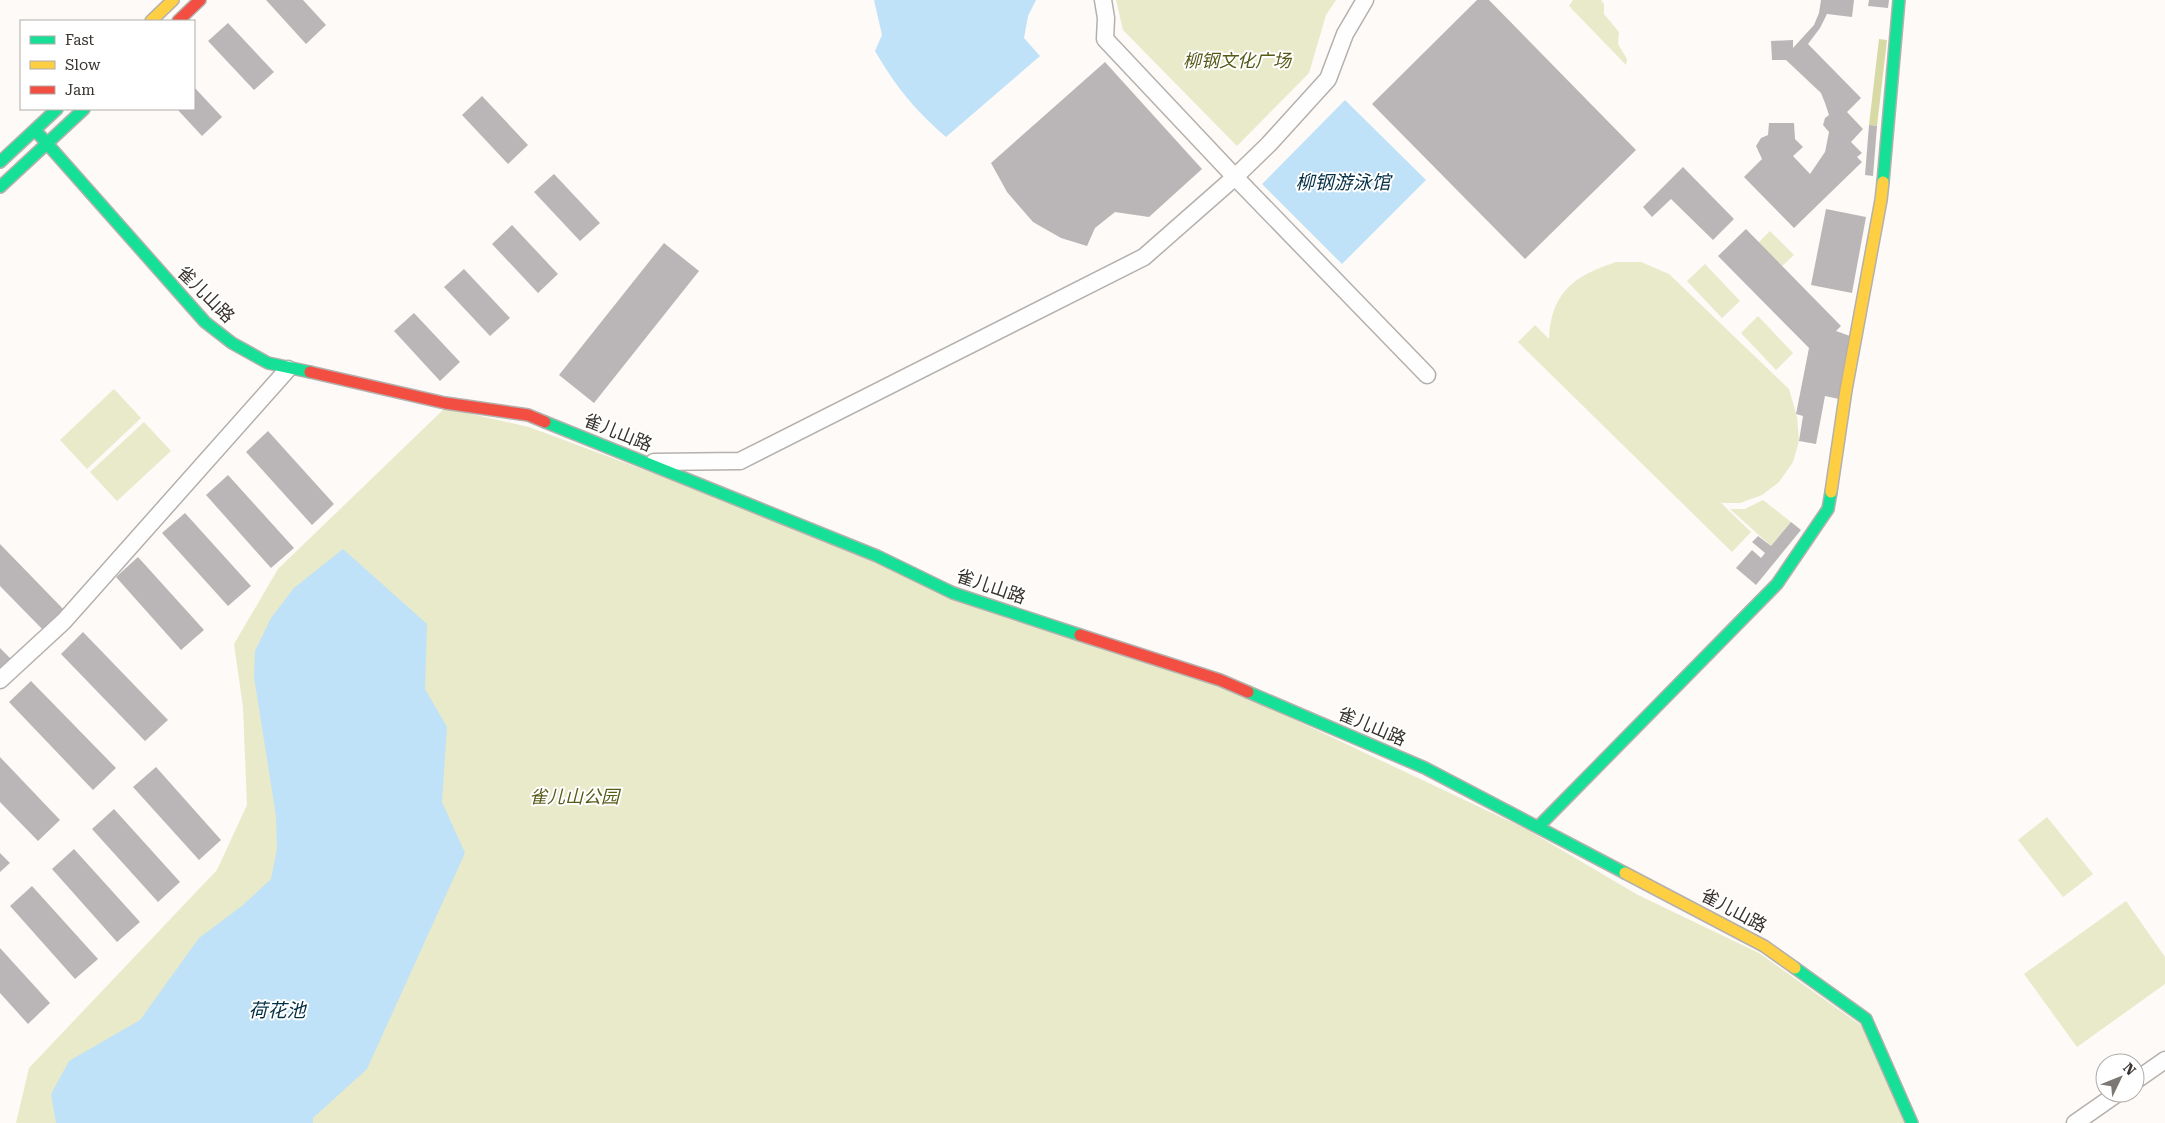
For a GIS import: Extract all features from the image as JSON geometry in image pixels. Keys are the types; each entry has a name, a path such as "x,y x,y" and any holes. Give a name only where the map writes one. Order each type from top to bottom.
{"street":[{"path":"151,20 173,0"},
{"path":"179,20 200,0"},
{"path":"1103,0 1106,18 1105,39 1235,177 1427,375"},
{"path":"646,462 740,461 1144,257 1235,177 1269,144 1328,79 1345,34 1365,0"},
{"path":"1539,826 1777,584 1828,508 1846,390 1881,200 1899,0"},
{"path":"0,162 57,110"},
{"path":"0,188 83,110"},
{"name":"雀儿山路","path":"34,130 205,322 232,343 268,363 445,403 528,415 877,556 953,593 1220,680 1425,768 1539,826 1764,946 1866,1019 1912,1123"},
{"path":"0,680 64,621 288,368"},
{"path":"2145,1074 2165,1060"},
{"path":"2075,1123 2104,1103"}],"green space":[{"name":"柳钢文化广场","path":"1116,0 1336,0 1326,15 1309,73 1237,146 1123,30"},
{"path":"1573,0 1601,0 1604,4 1604,14 1619,32 1618,44 1627,59 1626,65 1569,6"},
{"path":"1879,39 1887,40 1877,126 1869,125"},
{"path":"1770,231 1794,255 1782,266 1758,243"},
{"path":"1616,262 1641,262 1669,274 1789,389 1797,417 1799,441 1793,462 1779,482 1762,495 1740,503 1721,503 1751,532 1732,552 1518,342 1535,325 1549,339 1554,309 1568,288 1588,273"},
{"path":"1705,264 1740,301 1722,318 1687,281"},
{"path":"1758,316 1793,353 1776,370 1741,333"},
{"path":"114,389 141,418 87,469 60,440"},
{"name":"雀儿山公园","path":"445,408 529,427 1219,684 1526,829 1638,895 1759,953 1862,1026 1905,1123 16,1123 29,1068 217,870 247,805 243,707 234,644 278,569"},
{"path":"144,422 171,451 117,501 90,472"},
{"path":"1763,500 1791,522 1771,546 1730,509 1745,509"},
{"path":"2047,817 2093,874 2063,897 2018,840"},
{"path":"2126,901 2165,957 2165,984 2077,1047 2024,974"}],"water":[{"path":"874,0 1036,0 1028,16 1024,38 1040,56 946,137 907,97 875,51 882,35"},
{"name":"柳钢游泳馆","path":"1345,100 1426,180 1342,264 1262,184"},
{"name":"荷花池","path":"343,549 427,624 425,689 447,727 442,802 465,853 367,1069 313,1118 313,1123 56,1123 51,1094 69,1061 140,1020 199,938 243,905 271,879 277,849 276,816 254,677 255,651 271,618 294,588"}],"building":[{"path":"266,0 303,0 326,25 306,44"},
{"path":"1477,0 1489,0 1636,150 1525,259 1372,104"},
{"path":"1821,0 1854,0 1852,17 1827,14 1820,28 1808,44 1861,98 1847,112 1863,129 1851,142 1862,153 1857,157 1862,162 1794,228 1744,177 1762,159 1756,146 1761,138 1768,135 1769,123 1794,123 1795,139 1803,147 1793,156 1810,174 1825,152 1829,132 1823,125 1825,118 1829,115 1821,93 1786,60 1772,60 1771,41 1793,40 1793,48 1814,25 1819,13"},
{"path":"1869,0 1889,0 1888,8 1868,6"},
{"path":"228,23 274,72 254,90 208,41"},
{"path":"1105,62 1202,169 1149,217 1115,212 1095,228 1087,246 1061,238 1033,222 1007,192 991,163"},
{"path":"195,88 222,117 202,136 178,110 195,110"},
{"path":"482,96 528,145 508,164 462,115"},
{"path":"1869,125 1877,126 1873,176 1865,175"},
{"path":"1683,167 1734,219 1713,240 1671,199 1652,217 1643,207"},
{"path":"554,174 600,223 580,241 534,192"},
{"path":"1826,209 1866,217 1852,293 1811,285"},
{"path":"512,225 558,274 538,293 492,244"},
{"path":"1746,229 1841,326 1836,331 1850,336 1839,399 1825,396 1816,444 1799,441 1803,416 1796,414 1809,348 1718,256"},
{"path":"664,243 699,271 594,403 559,375"},
{"path":"464,269 510,318 490,336 444,287"},
{"path":"414,313 460,362 440,381 394,331"},
{"path":"268,431 334,504 312,525 246,452"},
{"path":"228,475 294,548 271,568 206,495"},
{"path":"185,513 251,586 228,606 162,533"},
{"path":"1791,522 1801,530 1756,585 1736,568 1752,550 1761,558 1765,553 1752,542 1758,536 1771,546"},
{"path":"0,544 67,613 46,633 0,586"},
{"path":"138,557 204,630 181,650 116,577"},
{"path":"83,632 168,720 145,741 61,654"},
{"path":"0,648 15,663 0,678"},
{"path":"31,681 116,768 93,790 9,702"},
{"path":"0,757 60,820 38,841 0,802"},
{"path":"156,767 221,840 199,860 133,787"},
{"path":"114,809 180,882 158,902 92,829"},
{"path":"74,849 140,922 117,942 52,869"},
{"path":"0,853 10,863 0,872"},
{"path":"32,886 98,959 75,979 10,906"},
{"path":"0,948 50,1003 28,1024 0,993"}],"traffic: fast":[{"path":"1883,182 1899,0"},
{"path":"0,162 56,110"},
{"path":"0,187 83,110"},
{"path":"35,130 205,322 232,343 268,363 310,372"},
{"path":"545,422 877,556 953,593 1080,635"},
{"path":"1539,826 1777,584 1828,509 1831,492"},
{"path":"1248,692 1425,768 1625,873"},
{"path":"1795,968 1866,1019 1912,1123"}],"traffic: slow":[{"path":"152,20 173,0"},
{"path":"1831,492 1846,390 1883,182"},
{"path":"1625,873 1764,946 1795,968"}],"traffic: jam":[{"path":"179,20 200,0"},
{"path":"310,372 445,403 528,415 545,422"},
{"path":"1080,635 1220,680 1248,692"}]}
